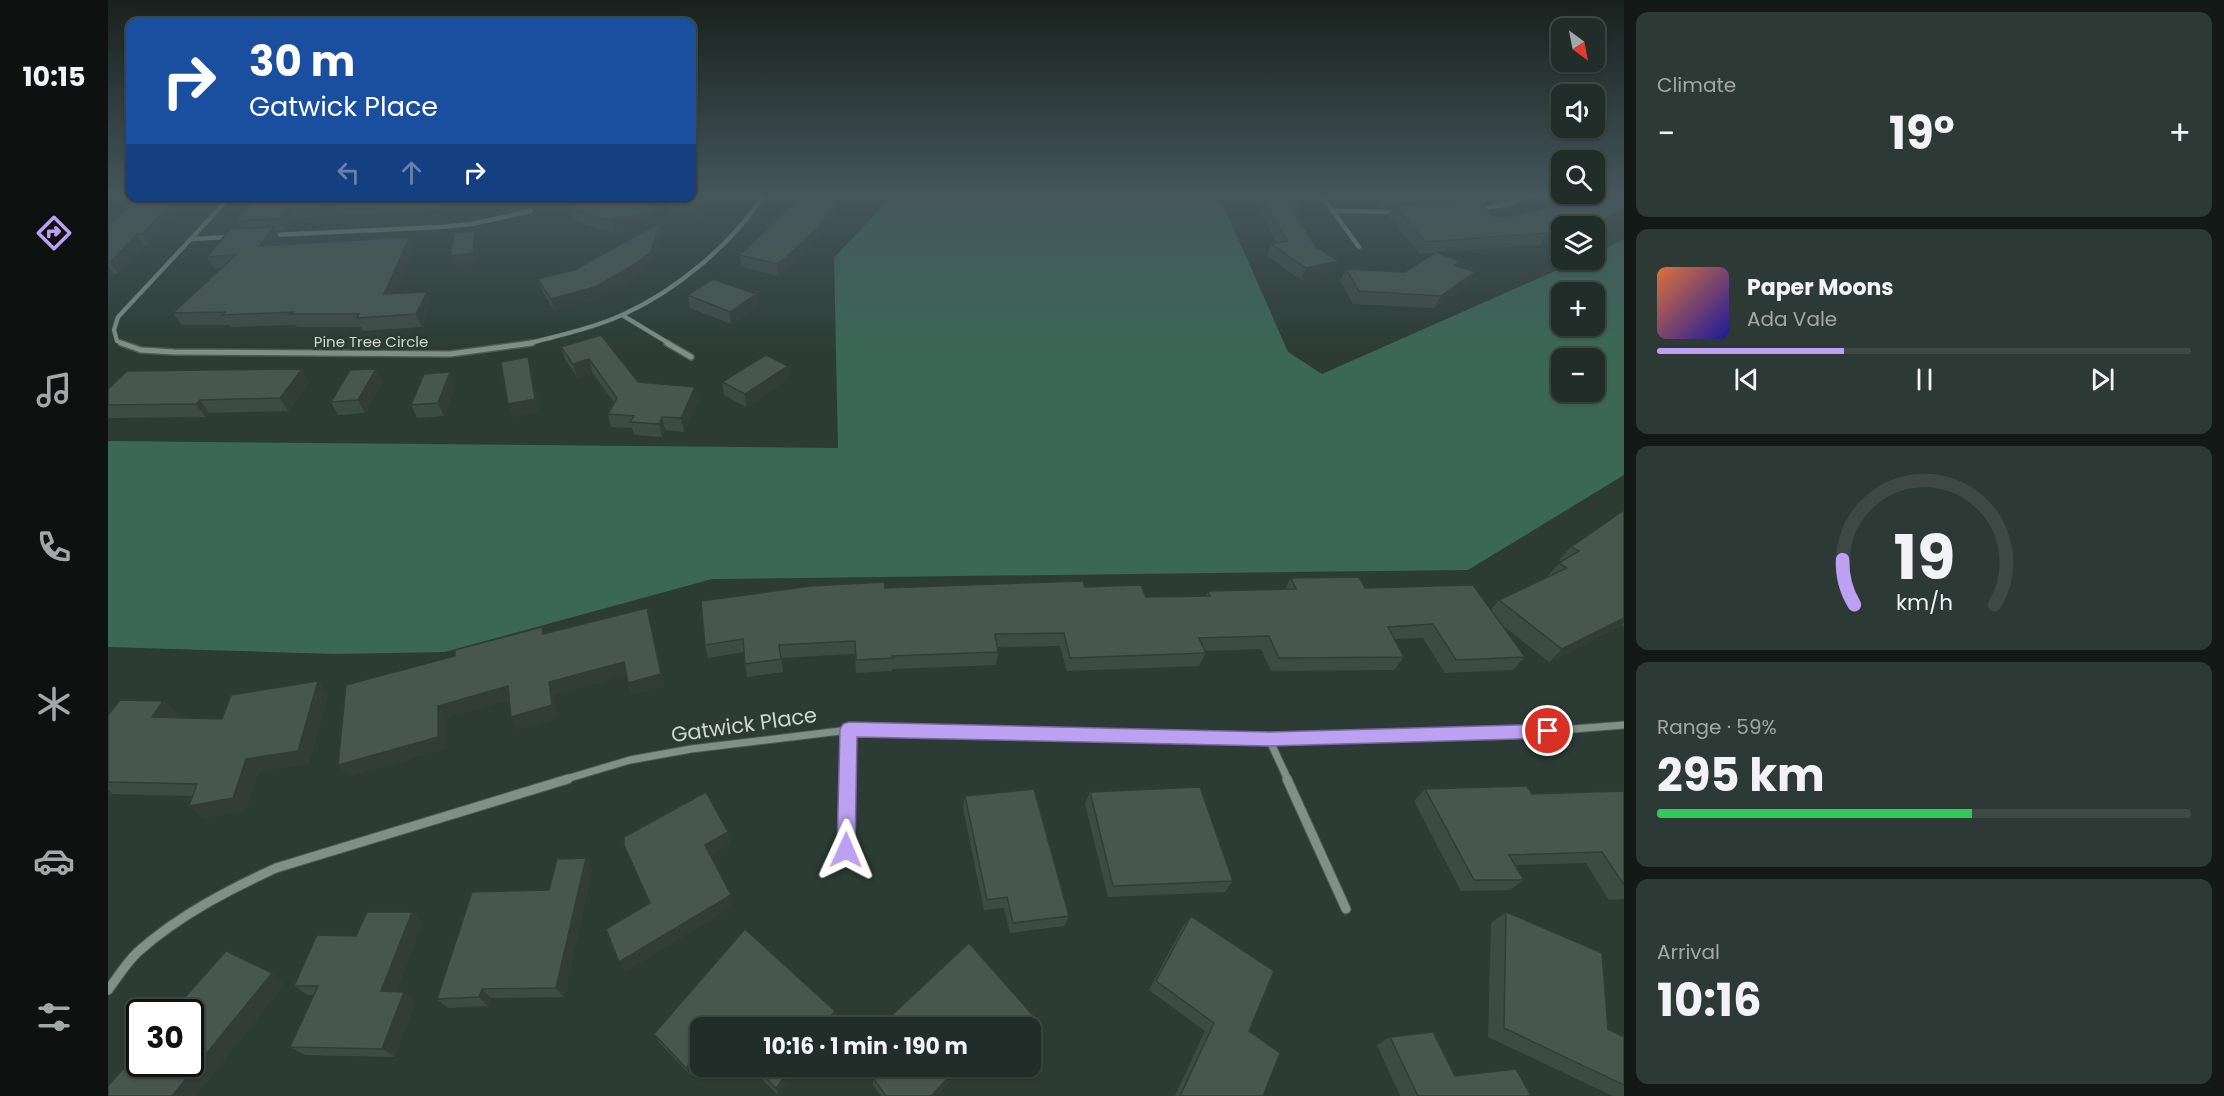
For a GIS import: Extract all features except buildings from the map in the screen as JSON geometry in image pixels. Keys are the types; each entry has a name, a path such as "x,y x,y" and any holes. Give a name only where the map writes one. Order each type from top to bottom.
{"street":[{"name":"Pine Tree Circle","path":"187,246 118,317 114,330 117,341 141,350 174,352 450,354 522,345 622,315 674,286 720,246"},
{"path":"622,315 691,357"},
{"name":"Gatwick Place","path":"110,985 138,951 183,917 231,889 276,868 630,760 723,744 849,729 1269,739 1548,731 1624,725"},
{"path":"846,850 849,729"},
{"path":"1269,739 1346,909"}],"green space":[{"path":"845,246 1241,246 1288,352 1322,374 1557,270 1605,270 1605,248 1624,246 1624,475 1468,570 712,579 445,652 334,654 108,647 108,441 838,448 834,258"}],"route":[{"path":"846,850 849,729 1269,739 1548,731"}]}
